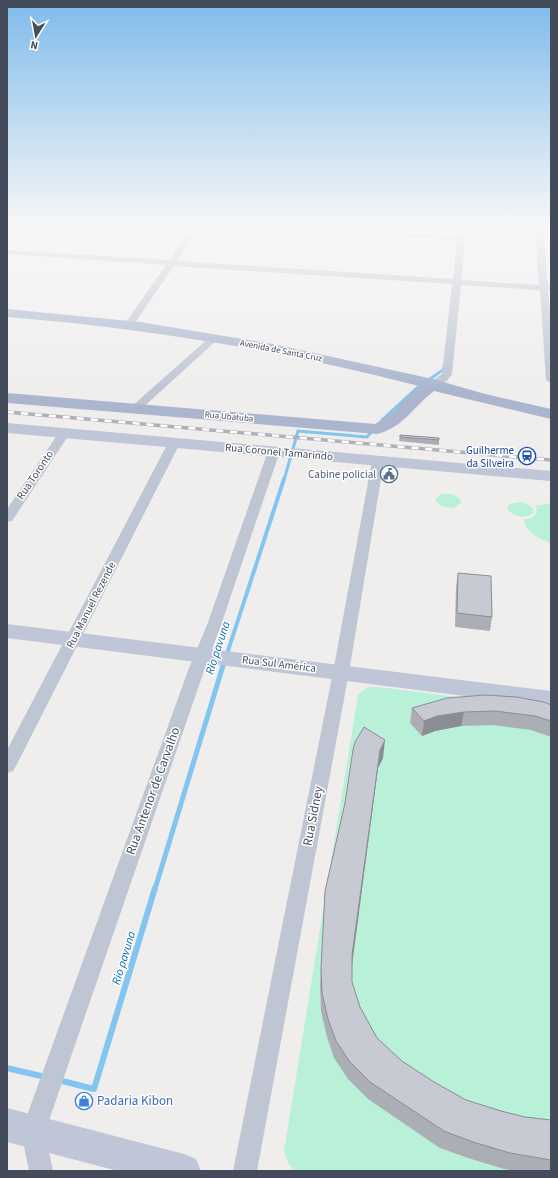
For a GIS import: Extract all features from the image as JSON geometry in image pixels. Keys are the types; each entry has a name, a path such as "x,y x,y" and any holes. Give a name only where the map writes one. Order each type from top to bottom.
{"main road":[{"name":"Avenida de Santa Cruz","path":"7,313 128,325 214,338 318,357 551,414"},
{"name":"Rua Ubatuba","path":"7,398 135,410 377,429 387,426 421,392 433,384"},
{"name":"Rua Coronel Tamarindo","path":"7,428 551,476"},
{"name":"Rua Sul América","path":"7,631 202,654 551,699"},
{"path":"20,1128 184,1171"}],"street":[{"path":"128,325 159,280"},
{"path":"438,280 547,288 551,380"},
{"path":"433,384 443,379 447,374 454,281"},
{"path":"135,410 214,338"},
{"name":"Rua Toronto","path":"7,518 64,433"},
{"name":"Rua Manuel Rezende","path":"7,766 174,443"},
{"name":"Rua Antenor de Carvalho","path":"20,1128 214,625 274,451"},
{"name":"Rua Sidney","path":"246,1171 341,672 378,461"},
{"path":"20,1128 41,1171"}],"green space":[{"path":"441,494 456,496 461,503 453,508 441,506 435,500"},
{"path":"521,502 534,509 532,514 522,517 515,515 507,508 510,504"},
{"path":"551,503 551,543 531,532 525,525 524,520 531,518 536,514 537,509 535,506"},
{"path":"370,687 551,709 551,1171 295,1171 289,1165 284,1151 358,695 363,690"}],"building":[{"path":"400,435 439,438 439,440 400,437"},
{"path":"458,573 491,576 492,617 457,613"},
{"path":"485,695 516,697 544,702 551,705 551,721 535,716 495,711 464,712 437,716 424,721 412,708 447,698"},
{"path":"364,727 385,740 380,750 352,955 352,982 360,1007 377,1038 402,1061 434,1082 466,1100 525,1117 551,1120 551,1160 510,1153 473,1142 444,1131 370,1082 350,1062 336,1041 328,1019 322,993 321,968 325,891 345,803 353,750 355,742"}],"waterway":[{"name":"Rio pavuna","path":"427,381 443,370 444,366"},
{"name":"Rio pavuna","path":"382,420 418,387"},
{"name":"Rio pavuna","path":"284,480 298,431 367,437 373,430"},
{"name":"Rio pavuna","path":"225,660 284,479"},
{"name":"Rio pavuna","path":"155,889 225,659"},
{"name":"Rio pavuna","path":"58,1080 94,1089 155,888"},
{"name":"Rio pavuna","path":"7,1068 45,1077"}],"railway":[{"path":"7,412 551,460"}],"place":[{"name":"Guilherme da Silveira","path":"527,456"},
{"name":"Cabine policial","path":"389,474"},
{"name":"Padaria Kibon","path":"84,1101"}]}
